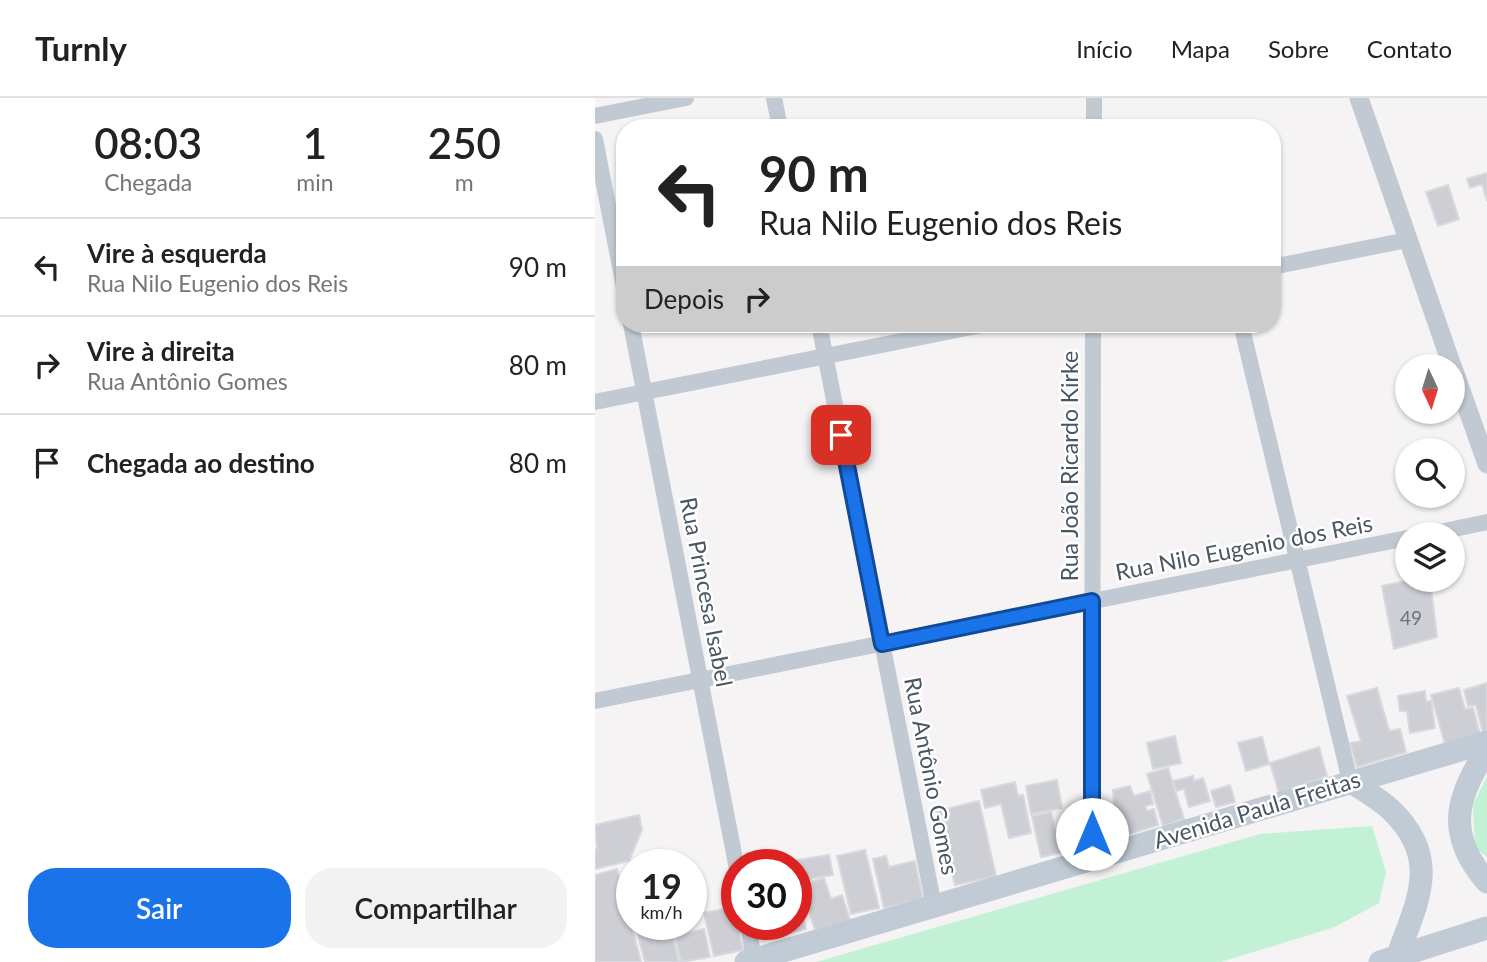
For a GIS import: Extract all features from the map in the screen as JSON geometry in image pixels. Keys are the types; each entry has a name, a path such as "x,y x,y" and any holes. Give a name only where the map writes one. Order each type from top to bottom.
{"main road":[{"name":"Avenida Paula Freitas","path":"750,961 1487,742"},
{"path":"1487,750 1469,777 1458,810 1465,850 1487,882"},
{"path":"1350,781 1389,808 1410,831 1423,868 1416,904 1388,960"},
{"path":"1388,960 1487,928"}],"street":[{"path":"595,116 686,98"},
{"path":"774,98 778,119"},
{"path":"1094,98 1094,119"},
{"path":"1359,98 1447,354"},
{"path":"595,139 616,246"},
{"path":"1281,265 1407,240"},
{"name":"Rua Princesa Isabel","path":"633,333 733,849"},
{"name":"Rua Antônio Gomes","path":"821,333 934,906"},
{"path":"595,402 941,333"},
{"name":"Rua João Ricardo Kirke","path":"1092,860 1093,333"},
{"path":"1243,333 1350,781"},
{"path":"1465,403 1487,464"},
{"path":"1465,527 1487,522"},
{"name":"Rua Nilo Eugenio dos Reis","path":"595,701 1395,540"},
{"path":"748,940 750,961"}],"green space":[{"path":"1487,776 1487,857 1475,847 1473,805"},
{"path":"1372,826 1386,872 1379,903 1335,927 1221,962 816,962 1260,834"}],"building":[{"path":"1487,173 1487,201 1482,184 1470,188 1467,179"},
{"path":"1448,185 1459,219 1438,226 1426,192"},
{"path":"1395,583 1395,592 1432,592 1437,637 1394,649 1382,586"},
{"path":"1487,683 1487,732 1483,733 1476,705 1468,706 1464,690"},
{"path":"1377,688 1389,731 1400,729 1406,752 1357,767 1350,743 1361,741 1347,696"},
{"path":"1459,688 1465,709 1473,708 1480,734 1445,744 1431,695"},
{"path":"1425,691 1426,702 1431,701 1435,728 1410,733 1407,711 1400,711 1398,696"},
{"path":"1175,736 1181,763 1153,769 1147,743"},
{"path":"1262,737 1269,764 1246,771 1238,743"},
{"path":"1319,747 1327,776 1279,793 1270,763"},
{"path":"1168,768 1184,819 1163,826 1147,774"},
{"path":"1193,776 1194,781 1203,778 1210,801 1189,807 1184,789 1176,791 1173,781"},
{"path":"1057,780 1062,808 1031,814 1026,786"},
{"path":"1015,782 1018,796 1023,795 1031,833 1009,838 1001,804 985,808 981,790"},
{"path":"1230,785 1235,802 1216,807 1211,791"},
{"path":"1130,786 1134,796 1150,791 1153,804 1145,806 1147,811 1154,809 1158,825 1123,836 1116,832 1113,790"},
{"path":"979,801 996,876 955,885 937,811"},
{"path":"1051,812 1057,839 1066,835 1069,851 1041,857 1032,816"},
{"path":"639,815 642,830 634,849 616,849 616,864 595,869 595,825"},
{"path":"865,850 879,908 851,914 837,856"},
{"path":"829,855 833,875 812,878 812,858"},
{"path":"886,856 889,867 915,861 923,899 884,908 873,859"},
{"path":"616,869 616,940 635,940 641,962 595,962 595,875"},
{"path":"824,878 831,899 842,895 850,920 815,930 812,920 812,882"},
{"path":"721,909 721,940 741,940 743,950 714,956 707,926 707,912"},
{"path":"639,940 674,940 679,962 645,962"},
{"path":"676,940 706,940 710,957 681,962"}],"route":[{"path":"841,435 882,644 1092,601 1092,834"}]}
